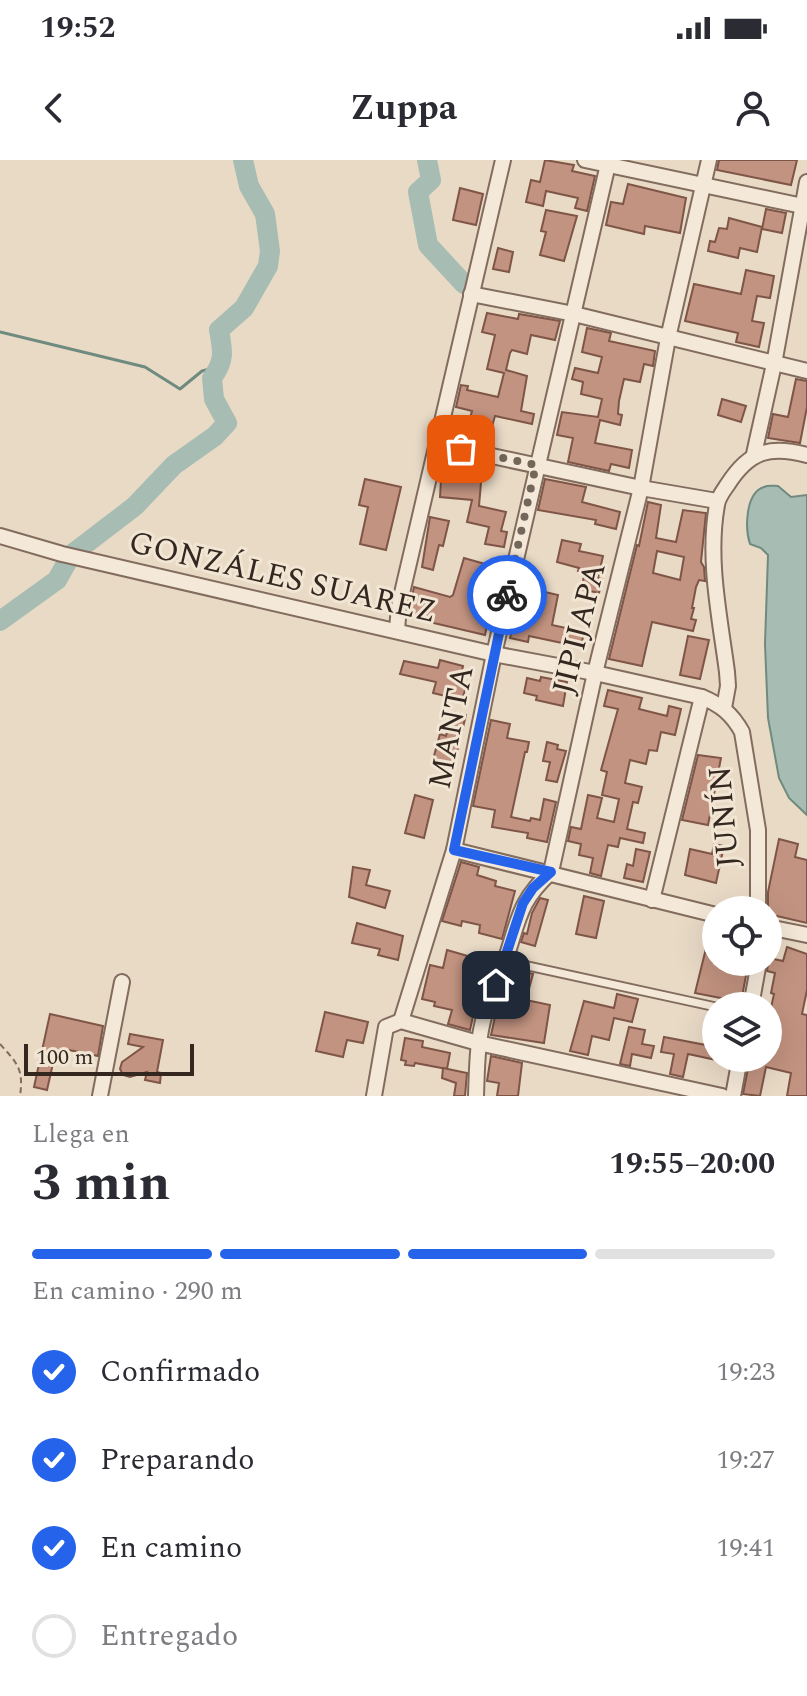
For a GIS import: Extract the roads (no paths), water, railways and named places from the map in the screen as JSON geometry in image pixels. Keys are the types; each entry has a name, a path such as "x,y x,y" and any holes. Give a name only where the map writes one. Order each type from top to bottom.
{"street":[{"path":"397,630 399,606 503,160"},
{"path":"585,160 608,162 804,206"},
{"name":"JIPIJAPA","path":"551,872 595,673 641,488 668,338 709,160"},
{"name":"MANTA","path":"401,1021 454,850 536,465 608,162"},
{"path":"724,708 728,686 713,545 717,501 734,475 754,454 774,364 807,182"},
{"path":"471,294 574,314 807,371"},
{"path":"436,444 717,501"},
{"path":"754,454 777,451 807,455"},
{"name":"GONZÁLES SUAREZ","path":"0,536 62,554 494,654 702,697 724,708 735,720"},
{"path":"652,900 702,697"},
{"name":"JUNÍN","path":"735,720 742,732 758,830 758,896"},
{"path":"454,850 702,912"},
{"path":"476,1096 478,1043 486,1009 523,903 533,888 551,872"},
{"path":"782,930 807,935"},
{"path":"100,1096 122,982"},
{"path":"374,1096 386,1027 401,1021 478,1043 722,1096"},
{"path":"733,1096 737,1072"}],"lane":[{"path":"505,961 702,1004"}],"waterway":[{"path":"0,621 57,580 71,555 135,506 174,465 215,436 227,423 214,399 212,378 222,356 219,330 244,308 268,266 270,251 265,214 249,186 243,160"},
{"path":"427,160 431,180 418,192 428,245 464,284"},
{"path":"0,332 145,367 180,389 202,371 221,366"}]}
